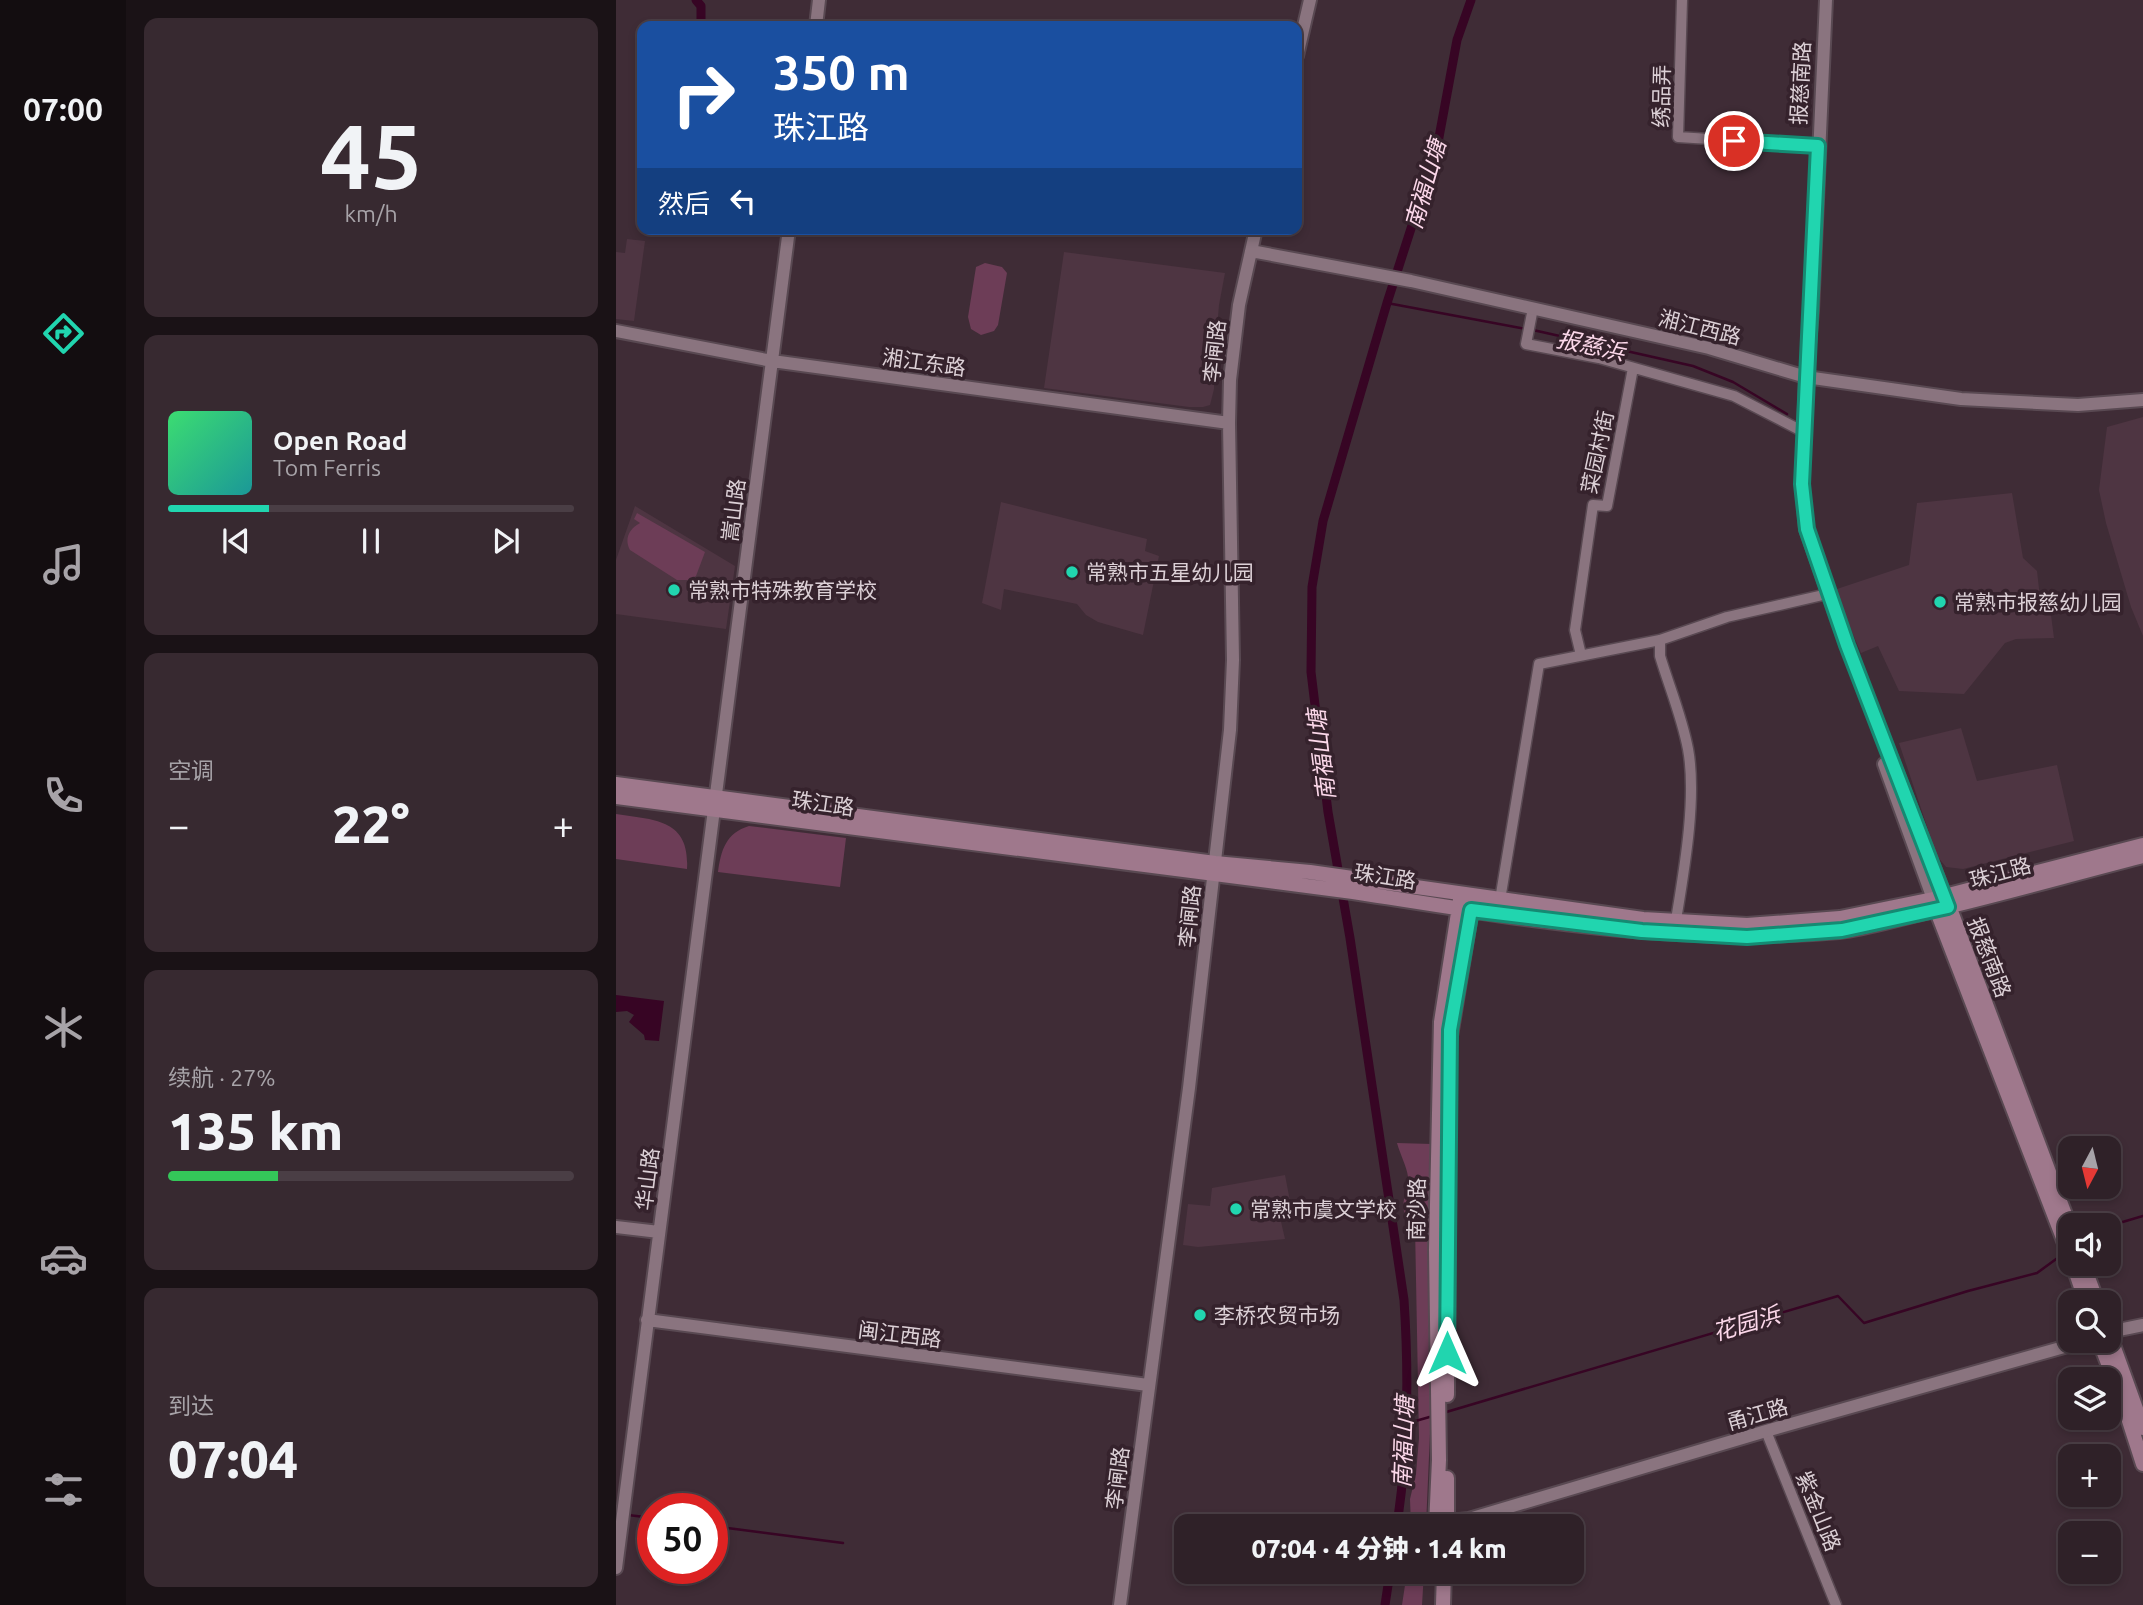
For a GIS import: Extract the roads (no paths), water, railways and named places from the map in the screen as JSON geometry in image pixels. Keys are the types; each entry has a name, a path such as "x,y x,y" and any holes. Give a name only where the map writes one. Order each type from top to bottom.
{"main road":[{"name":"珠江路","path":"616,784 715,803 1354,885 1642,931 1747,937 1842,930 2143,845"},
{"name":"珠江路","path":"616,797 715,803"},
{"name":"珠江路","path":"1466,902 1500,900 1643,919 1747,925 1840,918 1940,903 2143,856"},
{"name":"南沙路","path":"1442,1514 1442,1412 1436,1250 1441,1022 1466,902"},
{"name":"报慈南路","path":"1940,903 2061,1213"},
{"path":"2104,1353 2143,1464"},
{"path":"2116,1353 2143,1428"},
{"path":"1433,1605 1434,1584"},
{"path":"1443,1605 1444,1584"}],"street":[{"path":"817,21 819,0"},
{"path":"1302,35 1310,0"},
{"name":"绣品弄","path":"1682,0 1678,137 1818,146"},
{"name":"报慈南路","path":"1826,0 1802,484 1807,529 1940,903"},
{"name":"嵩山路","path":"715,803 788,235"},
{"name":"李闸路","path":"1120,1605 1188,1098 1230,730 1233,660 1228,423 1232,345 1255,235"},
{"name":"湘江西路","path":"1251,251 1534,308 1709,348 1806,377 1961,399 2078,405 2143,400"},
{"path":"1534,308 1526,344 1599,358 1734,396 1798,429"},
{"name":"湘江东路","path":"616,331 772,361 1228,423"},
{"name":"菜园村街","path":"1581,655 1575,630 1593,505 1607,506 1633,368"},
{"name":"报慈南路","path":"1806,377 1798,429 1795,485 1798,522 1940,903"},
{"path":"1500,900 1539,664 1660,640 1727,617 1823,595"},
{"path":"1660,640 1660,656 1688,749 1688,835 1676,920"},
{"name":"华山路","path":"616,1568 715,803"},
{"path":"616,1227 659,1232"},
{"name":"闽江西路","path":"648,1320 1148,1385"},
{"path":"2121,1330 2143,1325"},
{"name":"甬江路","path":"1486,1514 2058,1349"},
{"name":"紫金山路","path":"1766,1431 1836,1605"}],"waterway":[{"path":"696,0 701,6 701,21"},
{"name":"南福山塘","path":"1398,1514 1406,1413 1404,1300 1350,938 1328,812 1311,672 1312,587 1323,521 1387,303 1437,148 1457,40 1471,0"},
{"name":"报慈浜","path":"1387,303 1526,329"},
{"name":"报慈浜","path":"1533,330 1693,366 1733,382 1787,414"},
{"name":"花园浜","path":"2121,1222 2143,1216"},
{"name":"花园浜","path":"1443,1413 1838,1296 1864,1323 2037,1273 2058,1258"},
{"name":"花园浜","path":"1405,1424 1433,1416"},
{"path":"628,1515 637,1516"},
{"path":"728,1528 843,1543"},
{"name":"南福山塘","path":"1385,1605 1388,1584"}],"place":[{"name":"常熟市五星幼儿园","path":"1072,572"},
{"name":"常熟市特殊教育学校","path":"674,590"},
{"name":"常熟市报慈幼儿园","path":"1940,602"},
{"name":"常熟市虞文学校","path":"1236,1209"},
{"name":"李桥农贸市场","path":"1200,1315"}]}
